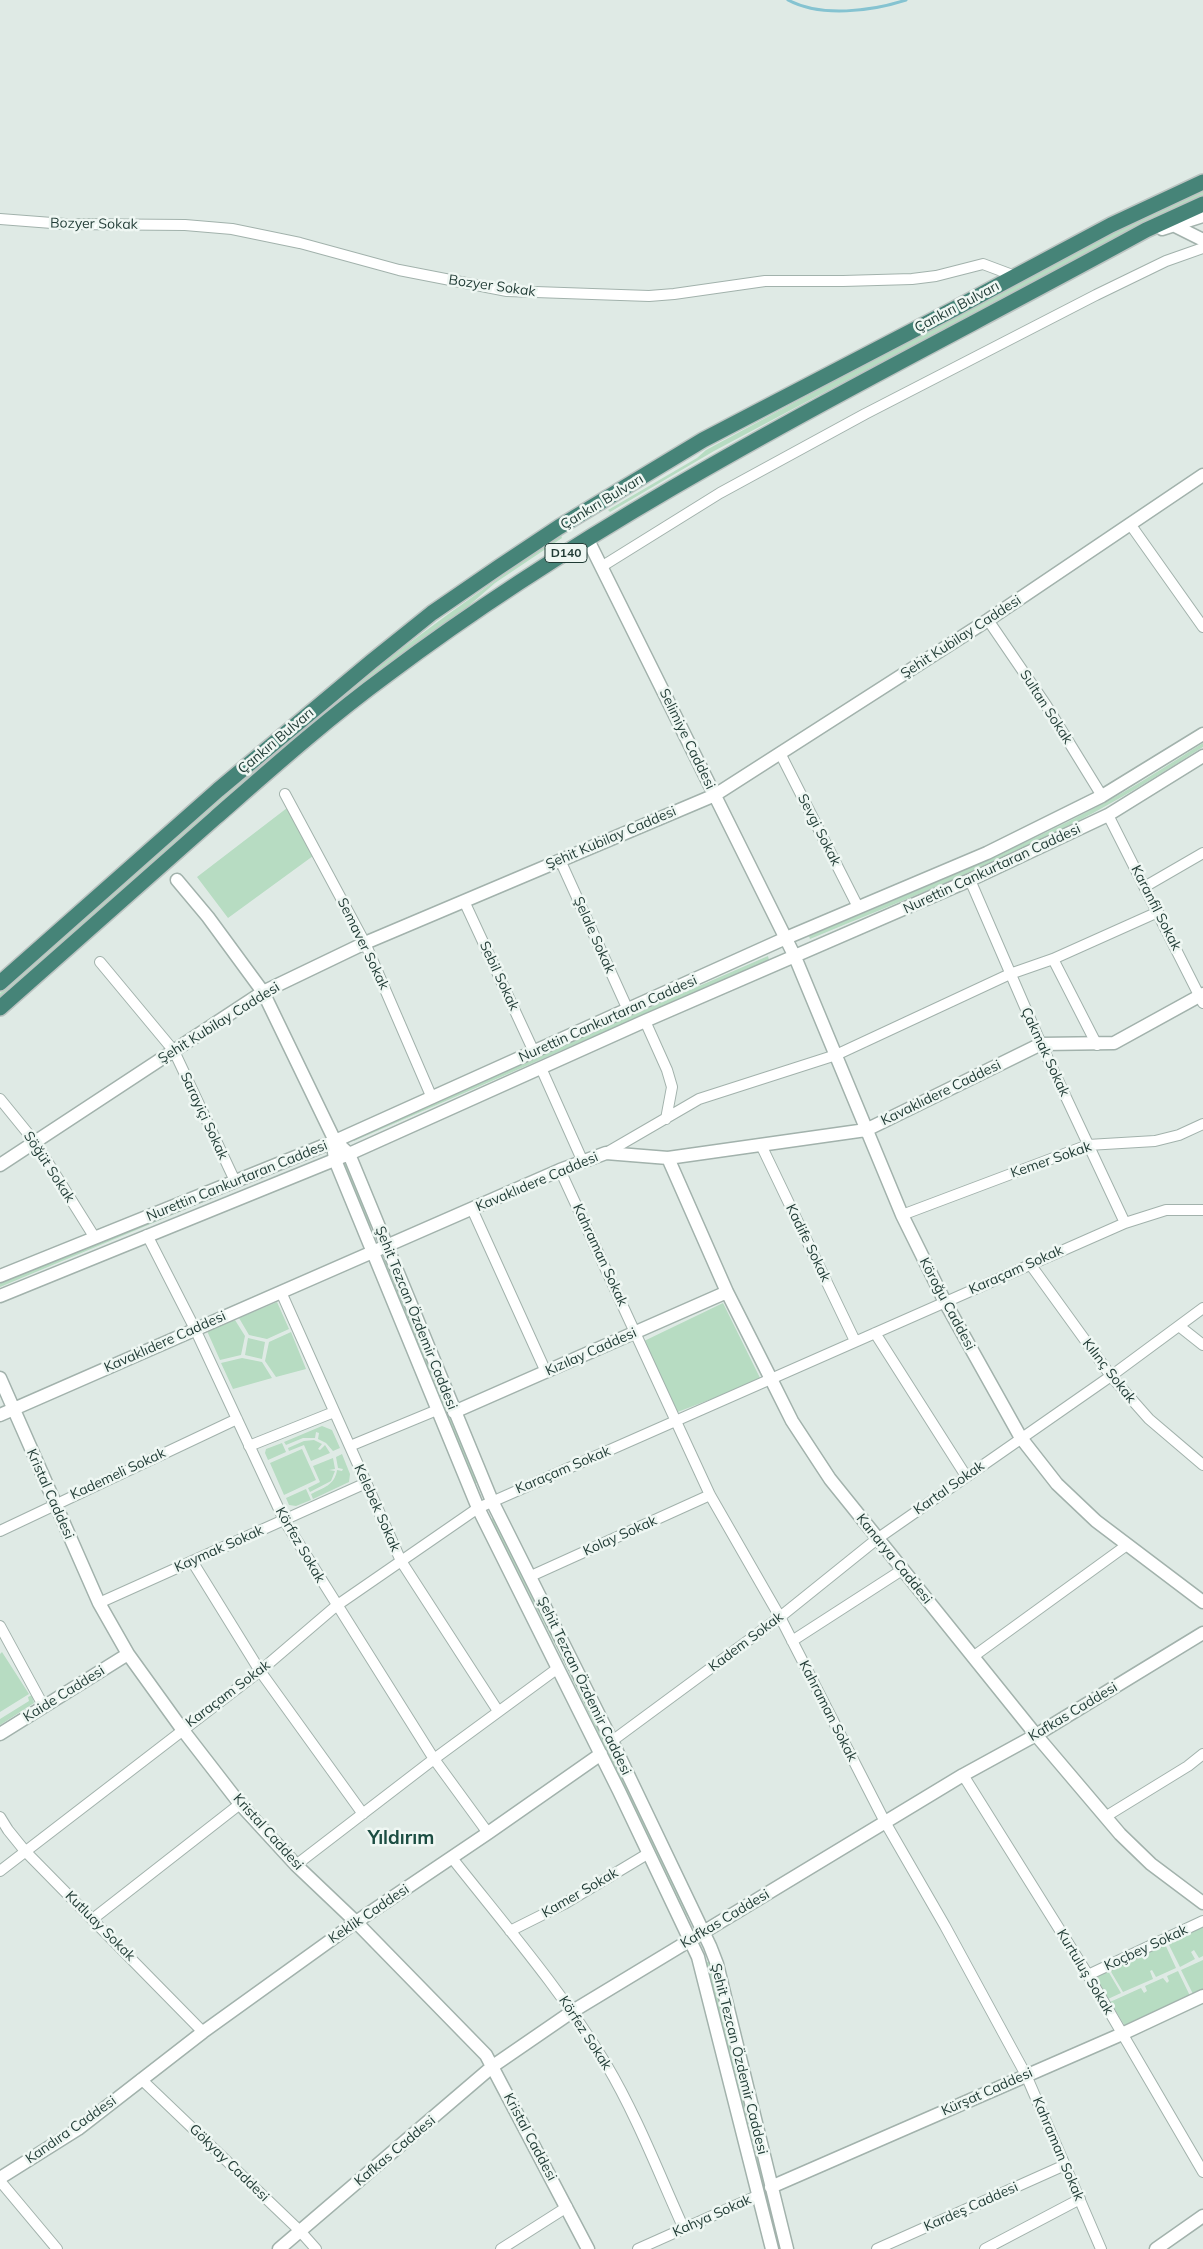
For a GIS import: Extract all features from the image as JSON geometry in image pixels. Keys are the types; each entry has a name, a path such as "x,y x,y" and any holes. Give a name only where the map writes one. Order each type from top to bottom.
{"highway":[{"name":"Çankırı Bulvarı","path":"0,983 218,790 364,667 432,613 559,527 703,440 1111,225 1203,182"},
{"name":"Çankırı Bulvarı","path":"0,1008 290,753 387,674 456,626 588,540 772,430 1128,240 1203,204"}],"street":[{"name":"Çankırı Bulvarı","path":"1128,240 1203,216"},
{"name":"Bozyer Sokak","path":"0,219 65,224 185,226 232,230 300,243 408,272 507,291 649,296 765,281 912,279 936,276 983,264 1015,276"},
{"path":"1173,225 1203,240"},
{"path":"601,567 720,493 865,414 1096,295 1166,261 1203,248"},
{"name":"Şehit Kubilay Caddesi","path":"0,1165 263,992 365,943 715,795 988,620 1203,475"},
{"path":"1130,524 1203,627"},
{"name":"Selimiye Caddesi","path":"588,540 786,938"},
{"name":"Sultan Sokak","path":"988,620 1046,705 1102,796"},
{"name":"Nurettin Cankurtaran Caddesi","path":"0,1276 334,1142 786,938 995,849 1102,796 1203,734"},
{"name":"Sevgi Sokak","path":"780,753 858,907"},
{"name":"Nurettin Cankurtaran Caddesi","path":"0,1296 349,1154 645,1021 970,880 1108,815 1203,756"},
{"name":"Semaver Sokak","path":"285,794 365,943 432,1098"},
{"name":"Karanfil Sokak","path":"1108,815 1202,998"},
{"path":"1146,886 1203,853"},
{"name":"Şelale Sokak","path":"560,860 628,1010"},
{"path":"177,880 208,917 263,992 334,1142"},
{"name":"Çakmak Sokak","path":"970,880 1041,1044 1124,1223"},
{"name":"Sebil Sokak","path":"464,900 534,1052"},
{"path":"606,1153 704,1097 836,1055 1010,974 1053,959 1158,912"},
{"name":"Köroğu Caddesi","path":"786,938 902,1214 945,1302 1021,1438 1057,1484 1076,1503 1096,1521 1203,1602"},
{"path":"1053,959 1098,1045"},
{"name":"Sarayiçi Sokak","path":"100,962 174,1051 235,1182"},
{"name":"Kavaklıdere Caddesi","path":"0,1415 560,1170 606,1153 668,1158 866,1130 1041,1044 1098,1045 1114,1043 1202,998"},
{"path":"645,1021 667,1070 672,1087 672,1097 666,1119"},
{"path":"541,1068 583,1162"},
{"name":"Söğüt Sokak","path":"0,1099 35,1142 95,1238"},
{"name":"Kemer Sokak","path":"902,1214 1088,1145 1156,1141 1179,1135 1203,1124"},
{"name":"Şehit Tezcan Özdemir Caddesi","path":"334,1142 349,1154 492,1501 612,1742 717,1964 787,2249"},
{"name":"Şehit Tezcan Özdemir Caddesi","path":"334,1142 335,1160 478,1508 601,1754 690,1940 702,1970 772,2249"},
{"name":"Kadife Sokak","path":"761,1145 855,1342"},
{"name":"Kanarya Caddesi","path":"668,1158 727,1292 811,1452 877,1539 1105,1817 1145,1859 1203,1903"},
{"name":"Kahraman Sokak","path":"560,1170 710,1495 780,1617 885,1822 945,1926 1026,2075 1101,2249"},
{"path":"472,1209 546,1372"},
{"name":"Karaçam Sokak","path":"0,1871 182,1729 260,1671 336,1606 478,1508 1124,1223 1166,1210 1203,1210"},
{"name":"Körfez Sokak","path":"147,1236 195,1329 284,1520 336,1606 434,1759 488,1833"},
{"name":"Kılınç Sokak","path":"1030,1264 1110,1376 1149,1419 1203,1465"},
{"name":"Kelebek Sokak","path":"281,1292 401,1561 498,1711"},
{"name":"Kızılay Caddesi","path":"454,1412 727,1292"},
{"name":"Kartal Sokak","path":"877,1539 1110,1376 1203,1308"},
{"path":"1179,1326 1203,1345"},
{"path":"875,1333 966,1476"},
{"name":"Kristal Caddesi","path":"0,1378 99,1603 128,1654 182,1729 240,1804 296,1865 356,1922 486,2055 588,2249"},
{"path":"350,1446 438,1410"},
{"path":"250,1446 334,1412"},
{"name":"Kademeli Sokak","path":"0,1531 237,1419"},
{"name":"Kaymak Sokak","path":"99,1603 366,1483"},
{"name":"Kolay Sokak","path":"531,1576 710,1495"},
{"name":"Kadem Sokak","path":"612,1742 780,1617 877,1539"},
{"path":"974,1656 1127,1544"},
{"path":"192,1561 260,1671 363,1814"},
{"path":"792,1641 902,1570"},
{"path":"0,1626 44,1707"},
{"name":"Kafkas Caddesi","path":"279,2249 493,2066 573,2012 963,1775 1036,1735 1203,1633"},
{"name":"Kaide Caddesi","path":"0,1734 128,1654"},
{"path":"296,1865 434,1759 558,1668"},
{"name":"Keklik Caddesi","path":"141,2079 356,1922 452,1858 601,1754"},
{"path":"1105,1817 1188,1766 1203,1754"},
{"name":"Kurtuluş Sokak","path":"963,1775 1088,1975 1203,2172"},
{"path":"94,1918 240,1804"},
{"name":"Kutluay Sokak","path":"0,1817 8,1830 26,1851 94,1918 203,2032"},
{"name":"Kamer Sokak","path":"510,1931 564,1904 649,1853"},
{"name":"Körfez Sokak","path":"452,1858 573,2012 622,2092 684,2229"},
{"name":"Koçbey Sokak","path":"1088,1975 1203,1921"},
{"name":"Kürşat Caddesi","path":"771,2187 1122,2034 1203,1996"},
{"name":"Kandıra Caddesi","path":"0,2179 78,2129 141,2079"},
{"name":"Gökyay Caddesi","path":"141,2079 300,2231 316,2249"},
{"name":"Kardeş Caddesi","path":"882,2248 1065,2165"},
{"path":"0,2179 57,2249"},
{"name":"Kahya Sokak","path":"638,2249 759,2195"},
{"path":"985,2249 1080,2199"},
{"path":"501,2249 567,2207"},
{"path":"1156,2249 1203,2216"}],"green space":[{"path":"1203,189 1203,195 1095,248 714,451 610,512 608,510 697,458 706,450 1087,245"},
{"path":"561,535 562,538 495,583 465,609 410,650 0,999 0,993 168,843 366,676 476,594"},
{"path":"1203,743 1203,747 1150,780 1060,830 954,879 810,939 809,936 959,872 1070,821 1131,788"},
{"path":"287,808 313,856 228,918 197,877"},
{"path":"768,956 769,960 354,1141 353,1137"},
{"path":"313,1156 0,1287 0,1283 33,1269"},
{"path":"344,1159 372,1226 369,1227 341,1161"},
{"path":"385,1258 477,1483 474,1483 382,1259"},
{"path":"277,1302 289,1329 267,1339 249,1335 239,1318"},
{"path":"723,1303 761,1380 675,1413 642,1342"},
{"path":"235,1320 245,1336 241,1355 220,1360 207,1331"},
{"path":"291,1332 306,1369 276,1377 265,1361 269,1342"},
{"path":"248,1338 265,1342 262,1359 245,1355"},
{"path":"242,1358 262,1362 272,1378 233,1389 221,1363"},
{"path":"322,1426 332,1430 340,1448 333,1451 326,1443 318,1439 319,1433 316,1432 315,1438 303,1438 286,1445 284,1442"},
{"path":"314,1440 322,1444 318,1449 320,1450 325,1445 330,1453 311,1461 304,1445 289,1451 288,1448 304,1441"},
{"path":"282,1443 286,1452 268,1460 265,1453 266,1449"},
{"path":"302,1449 316,1480 284,1495 270,1463"},
{"path":"342,1454 350,1474 349,1482 313,1499 311,1494 331,1483 337,1470 342,1471 343,1469 338,1468 336,1457"},
{"path":"333,1458 335,1469 329,1470 335,1471 331,1481 310,1492 308,1488 320,1482 313,1466"},
{"path":"306,1489 311,1500 296,1506 289,1505 286,1498"},
{"path":"494,1518 567,1662 689,1915 687,1916 564,1662 491,1519"},
{"path":"2,1652 29,1694 0,1712 0,1654"},
{"path":"32,1695 34,1703 0,1725 0,1719 29,1701 28,1697"},
{"path":"1203,1926 1203,1956 1199,1958 1194,1950 1191,1952 1195,1959 1180,1967 1168,1943"},
{"path":"1165,1944 1176,1968 1156,1977 1152,1970 1150,1971 1153,1979 1123,1992 1110,1970"},
{"path":"1203,1960 1203,1992 1194,1996 1181,1970"},
{"path":"706,1962 709,1962 782,2249 778,2249"},
{"path":"1108,1971 1121,1993 1108,1999 1096,1980 1097,1976"},
{"path":"1178,1971 1191,1998 1125,2026 1110,2002 1141,1988 1144,1993 1147,1991 1145,1986 1163,1978 1167,1983 1169,1981 1167,1976"}],"waterway":[{"path":"788,0 801,6 831,11 862,10 906,0"}],"district":[{"name":"Yıldırım","path":"401,1838"}]}
